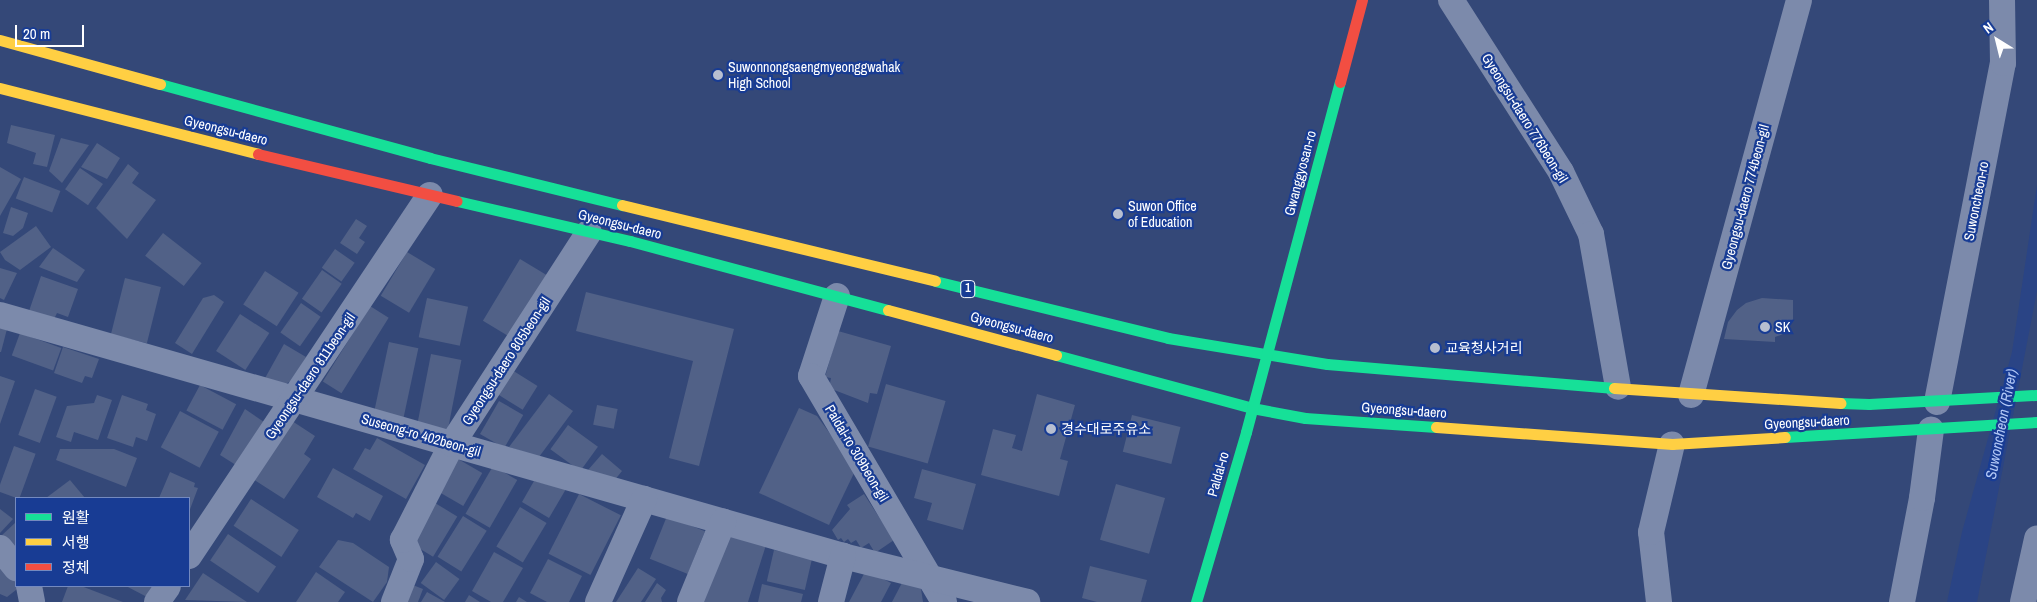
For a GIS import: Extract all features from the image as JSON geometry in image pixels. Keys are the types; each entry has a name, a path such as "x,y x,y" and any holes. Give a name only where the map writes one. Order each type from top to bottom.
{"main road":[{"name":"Gwanggyosan-ro","path":"1268,354 1362,0"},
{"name":"Gyeongsu-daero","path":"0,40 430,158 1168,338 1327,364 1691,394 1869,404 2037,395"},
{"name":"Gyeongsu-daero","path":"0,88 430,195 589,232 837,296 1252,408 1305,418 1672,444 1940,430 2037,422"},
{"name":"Paldal-ro","path":"1196,602 1268,354"}],"street":[{"name":"Gyeongsu-daero 776beon-gil","path":"1451,0 1561,172 1591,234 1618,387"},
{"name":"Gyeongsu-daero 774beon-gil","path":"1691,394 1799,0"},
{"name":"Suwoncheon-ro","path":"1947,401 2003,63 2002,0"},
{"name":"Gyeongsu-daero 811beon-gil","path":"190,555 430,195"},
{"name":"Gyeongsu-daero 805beon-gil","path":"394,602 411,559 403,540 452,444 589,232"},
{"name":"Paldal-ro 309beon-gil","path":"837,296 811,376 944,602"},
{"name":"Suseong-ro 402beon-gil","path":"0,315 843,556 1027,602"},
{"path":"1902,602 1922,498 1940,430"},
{"path":"1659,602 1651,532 1672,444"},
{"path":"598,602 644,500"},
{"path":"690,602 723,522"},
{"path":"2022,602 2037,539"},
{"path":"0,548 15,567"},
{"path":"830,602 843,556"},
{"path":"29,587 32,602"},
{"path":"157,602 167,587"}],"water":[{"name":"Suwoncheon (River)","path":"2037,185 2037,291 1977,602 1947,602 1962,532 2012,352"}],"building":[{"path":"11,125 55,135 47,167 33,164 36,153 7,143"},
{"path":"61,138 89,145 62,183 49,171"},
{"path":"97,143 120,158 107,179 81,167"},
{"path":"128,164 139,173 132,183 156,200 127,239 96,208"},
{"path":"0,167 21,179 0,216"},
{"path":"80,168 103,184 88,205 65,189"},
{"path":"24,177 60,191 52,212 16,198"},
{"path":"11,207 28,213 23,228 13,236 3,233"},
{"path":"356,219 367,226 359,238 365,242 357,254 340,243"},
{"path":"36,226 51,247 20,270 5,260 0,252"},
{"path":"163,233 202,263 184,286 145,256"},
{"path":"53,248 85,270 77,282 39,267"},
{"path":"335,249 355,263 341,282 322,268"},
{"path":"407,252 435,269 409,313 381,296"},
{"path":"520,259 547,275 509,337 483,321"},
{"path":"0,268 17,273 4,300 0,298"},
{"path":"322,270 342,284 322,312 302,299"},
{"path":"265,271 299,293 277,326 243,305"},
{"path":"41,276 78,289 68,317 57,313 54,319 28,314"},
{"path":"125,278 161,287 147,343 111,334"},
{"path":"586,292 734,329 699,466 669,458 693,361 576,331"},
{"path":"214,295 224,302 192,354 175,343 203,298"},
{"path":"427,298 468,307 460,346 419,337"},
{"path":"1762,298 1793,300 1793,319 1786,333 1775,337 1775,342 1724,339 1728,322 1737,310 1746,303"},
{"path":"301,303 321,317 300,346 280,332"},
{"path":"370,306 389,318 341,393 323,381"},
{"path":"240,314 269,333 245,370 216,351"},
{"path":"0,327 7,329 1,352 0,352"},
{"path":"838,331 891,346 877,394 870,393 868,403 829,388 831,378 825,377"},
{"path":"20,333 61,348 53,371 12,356"},
{"path":"389,342 418,348 403,423 373,416"},
{"path":"284,344 306,357 293,380 278,388 264,380"},
{"path":"63,347 99,359 92,378 85,376 82,383 54,373"},
{"path":"431,354 461,360 447,435 416,429"},
{"path":"507,367 538,386 523,410 492,391"},
{"path":"0,376 15,381 0,424"},
{"path":"886,384 946,401 928,464 868,446"},
{"path":"200,385 236,404 223,430 186,411"},
{"path":"35,389 57,397 40,443 18,435"},
{"path":"549,394 573,411 539,457 509,447"},
{"path":"1037,394 1075,405 1060,459 1068,461 1059,496 981,475 993,429 1016,435 1012,448 1022,451"},
{"path":"97,395 112,400 98,440 74,432 71,442 56,437 67,406 94,403"},
{"path":"122,395 148,404 146,410 156,414 147,441 136,437 133,447 107,438"},
{"path":"499,401 523,415 504,448 480,434"},
{"path":"597,405 618,409 614,429 593,425"},
{"path":"799,408 817,416 856,469 829,525 759,493"},
{"path":"245,409 267,424 239,467 220,455"},
{"path":"180,411 219,432 200,468 161,447"},
{"path":"1132,415 1181,427 1171,464 1123,452"},
{"path":"292,421 315,436 304,454 311,459 284,499 253,479"},
{"path":"568,425 598,447 580,471 550,449"},
{"path":"377,438 425,465 406,499 353,469 365,448 370,450"},
{"path":"14,446 36,454 20,497 15,497 0,492 0,484"},
{"path":"60,449 114,449 137,458 126,487 56,460"},
{"path":"602,454 622,471 614,481 588,470"},
{"path":"458,459 482,473 463,506 439,492"},
{"path":"493,466 517,480 490,528 466,514"},
{"path":"333,468 383,496 370,521 356,513 353,518 317,497"},
{"path":"922,469 976,484 963,530 927,520 932,503 914,498"},
{"path":"170,472 195,483 194,487 198,488 190,509 190,497 159,497"},
{"path":"70,480 84,497 47,497"},
{"path":"534,481 566,489 549,518 522,502"},
{"path":"1116,484 1165,498 1149,554 1100,540"},
{"path":"579,494 621,515 590,575 549,554"},
{"path":"864,494 894,540 875,553 869,543 861,548 856,540 851,543 848,539 844,542 841,538 838,540 832,530 850,509 847,505"},
{"path":"251,499 299,530 281,557 234,526"},
{"path":"435,503 457,516 433,557 411,543"},
{"path":"520,507 547,523 523,562 496,546"},
{"path":"0,509 13,519 0,533"},
{"path":"463,516 487,531 461,572 438,557"},
{"path":"667,516 705,531 688,574 650,559"},
{"path":"15,523 15,552 0,537"},
{"path":"727,533 766,545 748,602 700,602"},
{"path":"228,534 276,566 258,593 210,561"},
{"path":"338,540 353,543 389,567 387,582 373,602 319,567"},
{"path":"774,550 812,559 805,590 767,581"},
{"path":"494,552 523,568 503,602 491,602 472,591"},
{"path":"0,558 15,577 15,587 20,587 7,597 0,594"},
{"path":"548,559 582,576 569,602 547,602 530,593"},
{"path":"436,562 459,579 444,600 421,583"},
{"path":"1090,566 1147,580 1141,602 1097,602 1082,598"},
{"path":"638,568 656,579 641,602 616,602"},
{"path":"866,570 891,583 881,602 849,602"},
{"path":"316,572 345,592 338,602 296,602"},
{"path":"203,573 247,602 185,600"},
{"path":"906,575 920,582 923,602 892,602"},
{"path":"405,582 423,589 418,602 397,602"},
{"path":"657,583 666,590 661,598 662,602 645,602"},
{"path":"762,584 803,594 801,602 758,602"},
{"path":"68,587 84,587 123,602 62,602"},
{"path":"128,587 152,587 147,597"},
{"path":"427,592 445,602 421,602"},
{"path":"469,595 480,602 465,602"},
{"path":"519,597 527,602 516,602"}],"traffic: fast":[{"path":"1196,602 1246,432 1340,82"},
{"path":"160,84 430,158 622,205"},
{"path":"457,201 630,241 888,310"},
{"path":"935,281 1168,338 1327,364 1614,388"},
{"path":"1056,355 1252,408 1305,418 1436,427"},
{"path":"1841,403 1869,404 2037,395"},
{"path":"1785,437 2037,422"}],"traffic: slow":[{"path":"0,40 160,84"},
{"path":"0,88 258,154"},
{"path":"622,205 935,281"},
{"path":"888,310 1056,355"},
{"path":"1614,388 1841,403"},
{"path":"1436,427 1672,444 1785,437"}],"traffic: jam":[{"path":"1340,82 1362,0"},
{"path":"258,154 457,201"}],"place":[{"name":"Suwonnongsaengmyeonggwahak High School","path":"718,75"},
{"name":"Suwon Office of Education","path":"1118,214"},
{"name":"SK","path":"1765,327"},
{"name":"교육청사거리","path":"1435,348"},
{"name":"경수대로주유소","path":"1051,429"}]}
